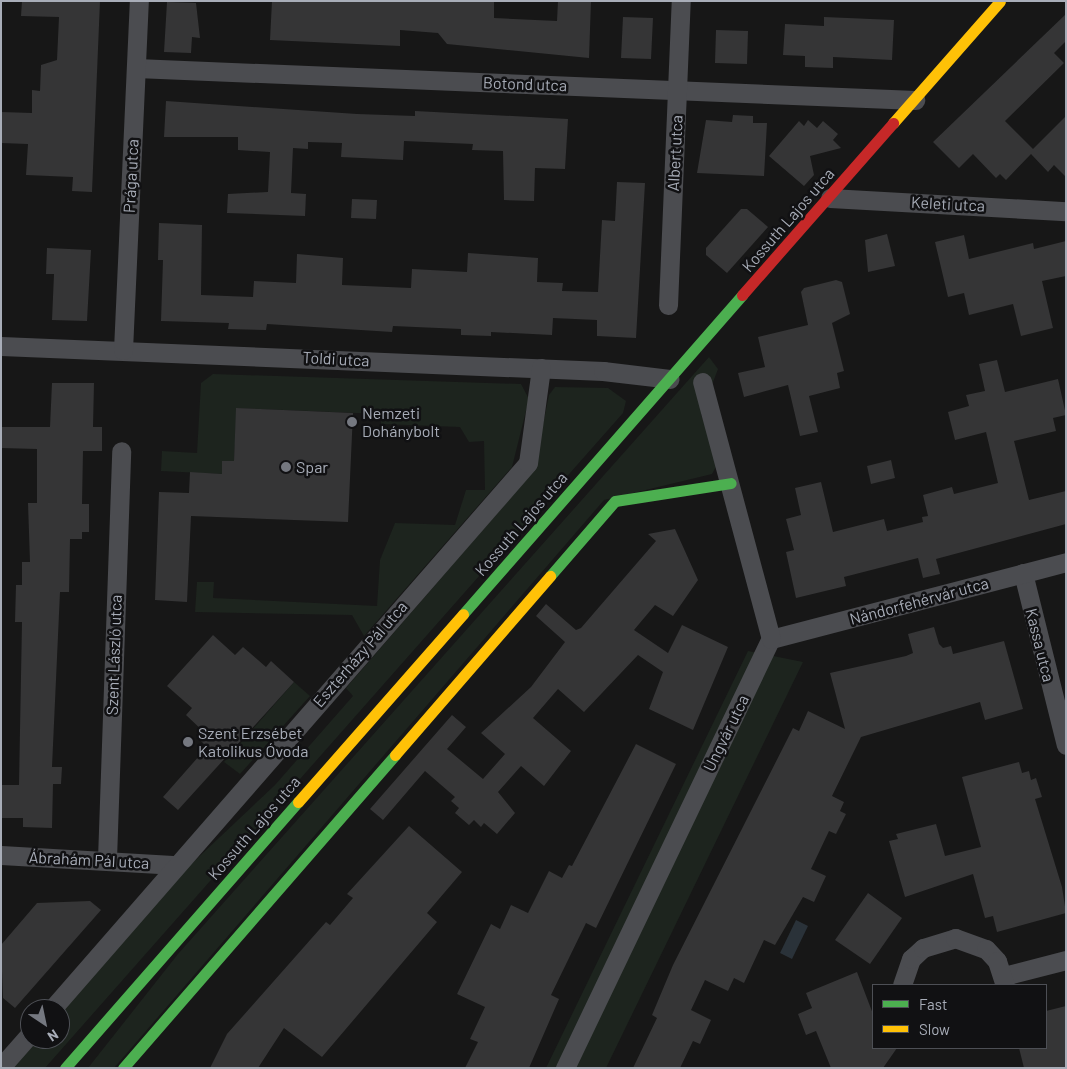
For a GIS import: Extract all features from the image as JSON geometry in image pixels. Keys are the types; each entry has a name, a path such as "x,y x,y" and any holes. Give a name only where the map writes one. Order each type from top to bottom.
{"street":[{"name":"Prága utca","path":"123,350 139,1"},
{"name":"Albert utca","path":"668,305 682,1"},
{"name":"Kossuth Lajos utca","path":"65,1068 830,198 1000,1"},
{"name":"Botond utca","path":"136,68 915,100"},
{"name":"Keleti utca","path":"830,198 1066,211"},
{"name":"Toldi utca","path":"1,346 541,368 670,379"},
{"name":"Eszterházy Pál utca","path":"61,999 528,463 541,368"},
{"path":"702,382 731,483 771,639"},
{"name":"Szent László utca","path":"107,859 121,451"},
{"path":"123,1068 615,501 731,483"},
{"name":"Nándorfehérvár utca","path":"771,639 1066,562"},
{"name":"Kassa utca","path":"1022,573 1066,745"},
{"name":"Ungvár utca","path":"565,1068 771,639"},
{"name":"Ábrahám Pál utca","path":"1,855 107,859 177,865"},
{"path":"902,984 911,959 923,948 955,938 986,949 1004,981 1066,960"},
{"path":"1,1067 20,1045"}],"shaded area":[{"path":"709,357 718,369 701,414 718,463 712,474 604,500 114,1068 88,1068 178,954"},
{"path":"213,374 521,384 529,399 512,467 364,636 352,615 195,612 197,582 214,582 213,598 377,606 380,560 395,523 455,525 466,490 485,490 484,441 469,442 460,427 381,424 381,414 237,408 234,461 222,461 222,474 161,471 162,451 197,453 201,383"},
{"path":"555,387 608,388 626,401 623,413 70,1040 70,1001 186,869 275,785 353,696 346,688 525,481 535,465 549,395"},
{"path":"748,651 803,662 606,1068 546,1068"},
{"path":"294,682 310,696 240,774 224,762"},
{"path":"796,920 808,926 792,959 780,953"},
{"path":"27,1049 62,1049 45,1068 11,1068"}],"building":[{"path":"22,1 100,1 92,192 72,191 73,177 26,175 28,144 1,143 1,112 32,113 32,90 40,91 41,65 57,60 59,17 21,16"},
{"path":"272,1 494,1 494,18 557,21 558,1 591,1 589,58 447,44 438,33 400,30 400,46 270,40"},
{"path":"167,2 196,3 200,38 192,37 191,53 164,52"},
{"path":"1066,14 1066,41 1054,53 1064,63 1005,121 1033,149 1066,116 1066,177 1054,165 1048,172 1031,154 1006,180 1000,174 996,178 973,154 959,168 933,142"},
{"path":"623,17 653,18 651,59 621,58"},
{"path":"824,17 894,20 892,60 833,57 833,68 805,67 805,56 783,55 785,24 824,26"},
{"path":"716,30 748,31 747,64 715,63"},
{"path":"166,101 357,114 415,116 415,111 568,119 565,169 535,168 534,201 504,200 503,151 472,150 473,144 404,141 403,160 341,157 342,143 308,142 308,149 293,148 291,193 306,194 305,216 227,213 228,194 268,192 270,152 238,150 238,137 164,137"},
{"path":"733,115 753,116 753,123 767,123 764,176 697,173 706,120 732,122"},
{"path":"808,120 817,128 823,121 838,134 833,140 841,148 810,156 814,175 804,186 769,156 799,121 804,126"},
{"path":"617,182 645,183 636,338 597,336 597,320 553,318 552,335 491,332 491,336 461,335 461,329 393,326 392,332 267,324 266,330 228,329 229,323 161,321 163,260 158,260 159,223 202,225 201,295 253,297 254,281 296,283 297,254 343,258 342,285 411,288 412,269 467,272 468,253 538,258 537,282 563,283 562,291 598,292 602,220 615,221"},
{"path":"352,199 377,200 376,219 351,218"},
{"path":"741,209 747,209 768,227 727,273 706,255 706,248"},
{"path":"887,234 895,266 868,272 865,240"},
{"path":"964,235 969,259 1033,243 1034,249 1066,241 1066,276 1042,281 1053,328 1021,336 1013,304 969,315 964,293 948,297 935,242"},
{"path":"47,248 91,250 87,321 52,320 54,274 46,274"},
{"path":"836,280 842,282 850,314 832,323 844,371 837,373 840,388 809,396 818,432 800,436 788,385 744,397 738,373 765,367 758,337 808,325 801,292 804,288"},
{"path":"997,360 1005,392 1058,379 1066,415 1053,418 1056,431 1014,441 1029,500 1066,491 1066,524 936,559 940,574 923,578 918,558 844,577 846,586 796,598 786,552 794,550 786,519 801,515 795,488 821,482 833,532 884,519 887,531 923,522 922,517 928,516 923,495 952,487 954,494 998,483 986,432 955,440 948,412 969,406 966,395 985,391 979,364"},
{"path":"52,383 94,383 93,427 102,427 102,451 83,451 82,504 89,504 89,532 82,532 82,539 70,539 69,592 60,592 52,767 62,767 61,784 53,784 52,828 23,827 23,818 1,818 1,785 19,785 22,622 15,622 16,585 22,585 22,562 30,562 28,503 37,503 37,449 1,448 1,427 50,427"},
{"name":"Spar","path":"236,408 353,413 348,522 191,516 187,602 155,600 159,492 189,493 190,472 222,474 222,461 234,461"},
{"path":"891,460 895,478 871,484 867,466"},
{"path":"675,529 698,580 673,616 655,605 634,630 668,653 682,625 728,647 693,730 649,709 663,672 638,655 584,712 558,689 533,718 571,751 544,786 521,766 498,792 515,813 497,834 484,823 481,827 474,820 469,825 455,813 459,808 451,801 455,797 425,771 383,820 370,809 452,715 466,727 447,749 483,779 505,754 481,733 531,687 565,642 536,616 546,604 576,630 581,628 656,541 648,534"},
{"path":"934,627 939,644 943,648 951,646 953,654 1004,641 1023,709 985,720 980,702 861,737 832,796 844,802 840,811 846,814 836,834 829,831 811,869 826,876 814,902 803,897 775,945 764,940 744,983 734,978 728,991 705,980 691,1010 711,1020 700,1044 693,1041 680,1068 633,1068 657,1018 652,1015 673,965 793,728 799,731 808,711 845,729 830,673 913,653 908,634"},
{"path":"213,635 235,655 243,647 266,667 271,661 294,682 178,810 163,797 207,747 200,740 206,734 186,715 192,708 167,686"},
{"path":"636,744 676,764 596,928 586,923 551,995 559,999 529,1068 465,1068 478,1042 470,1039 485,1007 457,994 491,924 500,929 511,905 528,913 549,871 562,878 569,865 572,866"},
{"path":"1019,762 1022,773 1029,771 1031,780 1036,778 1042,797 1035,799 1062,887 1066,913 997,932 993,916 985,918 973,874 905,897 889,841 898,839 896,834 936,824 945,856 981,847 962,777"},
{"path":"409,826 462,872 427,913 437,922 322,1057 284,1028 258,1068 210,1068 227,1034 326,922 330,925 353,898 347,894"},
{"path":"868,893 902,918 870,964 835,940"},
{"path":"90,901 101,910 23,999 20,999 20,1002 15,1008 3,998 1,945 37,903"},
{"path":"857,972 872,1011 872,1049 896,1049 883,1068 831,1068 816,1031 806,1035 798,1014 812,1008 806,993"},
{"path":"1066,1006 1066,1068 1024,1068 1019,1049 1047,1049 1047,1011"}],"traffic: fast":[{"path":"463,614 742,295"},
{"path":"550,576 615,501 731,483"},
{"path":"123,1068 395,755"},
{"path":"65,1068 298,802"}],"traffic: slow":[{"path":"893,123 1000,1"},
{"path":"395,755 550,576"},
{"path":"298,802 463,614"}],"traffic: jam":[{"path":"742,295 893,123"}],"place":[{"name":"Nemzeti Dohánybolt","path":"352,422"},
{"name":"Spar","path":"286,467"},
{"name":"Szent Erzsébet Katolikus Óvoda","path":"188,742"}]}
